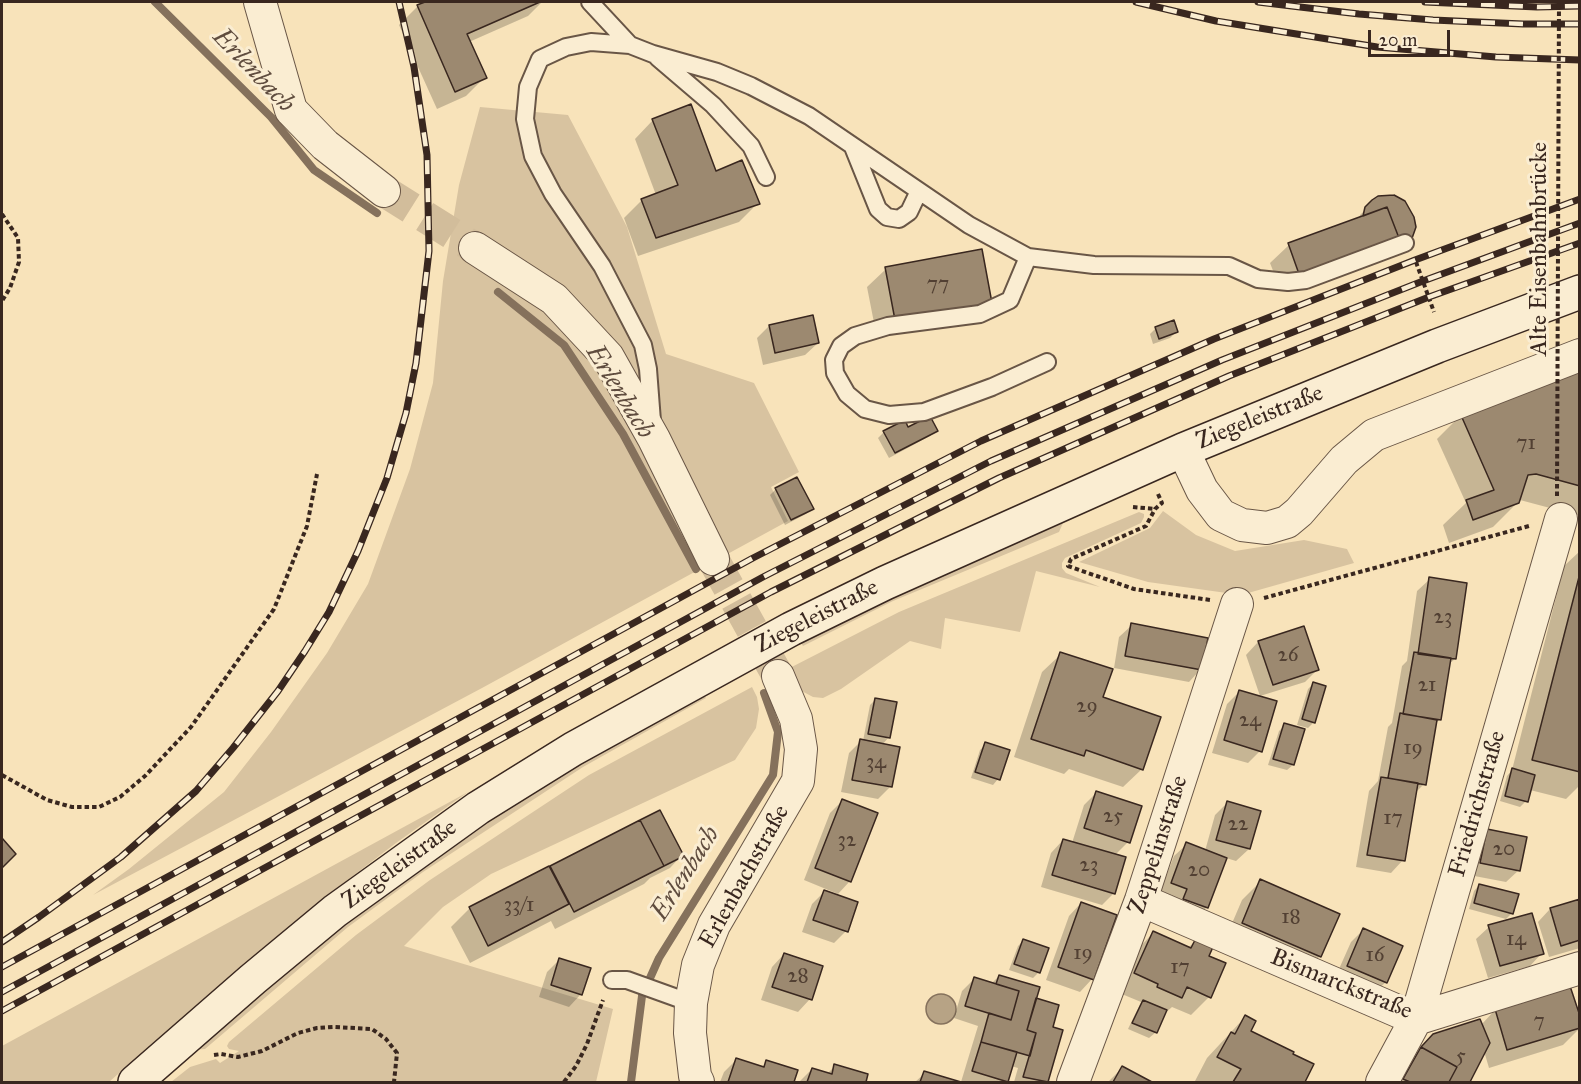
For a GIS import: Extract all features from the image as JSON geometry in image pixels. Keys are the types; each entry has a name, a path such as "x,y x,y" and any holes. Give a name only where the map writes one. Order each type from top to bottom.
{"street":[{"path":"260,2 291,110 325,145 384,191"},
{"path":"475,248 554,299 608,357 654,440 713,559"},
{"name":"Ziegeleistraße","path":"135,1083 253,979 335,911 478,808 573,749 791,629 885,583 1183,450 1437,346 1580,292"},
{"path":"1183,450 1202,490 1221,515 1242,525 1267,528 1287,522 1299,512 1344,460 1374,435 1580,355"},
{"name":"Friedrichstraße","path":"1382,1083 1416,1019 1559,507"},
{"name":"Zeppelinstraße","path":"1073,1083 1141,900 1237,604"},
{"name":"Erlenbachstraße","path":"698,1083 695,1076 690,1033 691,1003 698,965 714,926 798,781 801,748 798,729 778,676"},
{"name":"Bismarckstraße","path":"1141,900 1416,1019 1580,968"}],"lane":[{"path":"590,2 630,45"},
{"path":"654,440 648,369 643,345 602,266 553,194 533,156 525,119 528,87 540,59 566,47 591,42 630,45 717,72 751,86 809,116 969,225 1028,257 1094,265 1229,266 1258,279 1288,282 1306,280 1405,243"},
{"path":"653,54 713,105 751,146 766,177"},
{"path":"853,147 879,209 887,217 899,219 909,212 919,192"},
{"path":"1028,257 1010,300 980,314 888,326 855,336 841,346 834,360 835,373 847,394 865,409 889,415 924,412 992,387 1047,362"},
{"path":"619,980 655,989 691,1003"}],"path":[{"name":"Alte Eisenbahnbrücke","path":"1559,2 1559,507"},
{"path":"2,214 18,238 20,262 10,288 2,301"},
{"path":"1405,243 1415,260 1434,312"},
{"path":"1146,466 1162,503 1155,509 1146,526 1071,559 1068,566 1134,589 1237,604 1280,595 1386,564 1559,507"},
{"path":"2,775 47,800 72,807 99,807 120,797 145,776 191,727 274,609 307,526 317,474"},
{"path":"1130,507 1155,509"},
{"path":"564,1083 587,1044 596,1017 619,980"},
{"path":"205,1056 221,1054 238,1057 317,1028 372,1029 386,1038 397,1053 394,1083"}],"shaded area":[{"path":"480,107 568,115 627,227 666,354 754,383 799,472 771,487 788,521 482,688 93,895 129,869 224,792 271,732 327,653 368,584 410,469 433,383 443,281 459,185"},
{"path":"1163,511 1196,535 1235,551 1304,540 1347,549 1354,563 1241,595 1148,582 1079,562 1150,528"},
{"path":"1139,512 1144,514 1141,523 1065,558 1062,563 1062,568 1066,573 1100,587 1036,571 1020,632 945,618 941,649 910,641 841,689 823,698 813,697 796,688 782,672 899,612"},
{"path":"1063,523 1059,532 893,601 803,646 800,641 891,596"},
{"path":"752,687 759,709 756,728 735,760 491,874 443,907 404,946 613,1009 596,1082 171,1082 190,1067 216,1059 220,1063 239,1051 229,1049 227,1046 229,1042 356,935 430,880 589,775"},
{"path":"702,693 706,698 583,767 423,872 348,927 205,1049 193,1050 345,923 484,822 580,762"},
{"path":"468,792 324,898 243,964 109,1082 2,1082 2,1046"},
{"path":"941,994 947,995 955,1003 955,1015 947,1023 941,1024 935,1023 927,1015 926,1009 927,1003 935,995"}],"building":[{"path":"425,2 540,2 467,34 487,78 455,92 417,5"},
{"path":"691,104 716,171 742,160 760,204 656,238 641,199 678,185 652,119"},
{"path":"1394,195 1405,201 1414,217 1416,227 1410,244 1399,238 1387,207 1363,216 1365,207 1372,200 1378,196"},
{"path":"1387,207 1399,238 1299,274 1288,243"},
{"path":"982,249 992,303 895,320 885,267"},
{"path":"813,315 819,343 775,353 769,325"},
{"path":"1174,320 1178,332 1159,339 1155,327"},
{"path":"1580,368 1580,486 1536,474 1528,475 1519,503 1473,520 1466,500 1494,490 1460,413"},
{"path":"930,416 938,431 895,453 883,431 905,420 908,427"},
{"path":"797,477 814,509 791,520 775,488"},
{"path":"1580,573 1580,772 1532,760"},
{"path":"1429,577 1467,583 1456,659 1418,654"},
{"path":"1131,623 1208,638 1202,670 1125,656"},
{"path":"1304,626 1319,670 1273,685 1258,641"},
{"path":"1060,652 1113,669 1103,697 1161,717 1143,770 1086,750 1084,756 1031,739"},
{"path":"1414,652 1451,658 1441,720 1403,714"},
{"path":"1313,682 1326,686 1315,723 1302,719"},
{"path":"1239,690 1277,701 1262,752 1224,740"},
{"path":"875,698 897,702 890,738 868,734"},
{"path":"1400,713 1437,720 1426,785 1388,778"},
{"path":"1284,723 1305,729 1294,765 1273,759"},
{"path":"860,739 900,747 892,787 852,780"},
{"path":"985,742 1010,750 1000,780 975,772"},
{"path":"1512,768 1535,775 1528,802 1505,796"},
{"path":"1381,777 1418,783 1405,861 1367,855"},
{"path":"1096,791 1142,806 1130,843 1084,828"},
{"path":"842,799 878,813 851,882 815,868"},
{"path":"1227,801 1261,811 1250,849 1216,840"},
{"path":"660,810 684,856 664,866 640,820"},
{"path":"640,820 664,866 574,912 550,866"},
{"path":"1487,829 1527,837 1520,871 1480,863"},
{"path":"2,838 16,854 2,868"},
{"path":"1063,839 1126,857 1115,894 1052,875"},
{"path":"1186,842 1227,858 1208,908 1183,899 1187,889 1171,883"},
{"path":"549,866 569,904 488,946 469,907"},
{"path":"1260,879 1340,914 1321,957 1242,923"},
{"path":"1479,884 1519,894 1513,914 1474,903"},
{"path":"824,890 858,902 848,932 813,920"},
{"path":"1580,899 1580,940 1561,946 1550,908"},
{"path":"1081,902 1117,915 1094,980 1058,967"},
{"path":"1532,913 1544,954 1500,966 1488,925"},
{"path":"1363,928 1403,946 1387,983 1347,966"},
{"path":"1153,931 1191,948 1195,940 1213,947 1209,956 1226,963 1211,998 1187,987 1182,998 1134,973"},
{"path":"1023,939 1049,948 1040,973 1014,964"},
{"path":"784,953 823,966 812,1000 772,987"},
{"path":"559,958 591,968 582,995 551,985"},
{"path":"999,975 1040,987 1027,1030 1036,1033 1030,1056 981,1042 989,1013 1011,1020 1019,991 996,984"},
{"path":"974,977 1019,991 1011,1020 965,1006"},
{"path":"1570,986 1580,1016 1580,1028 1507,1050 1495,1009"},
{"path":"1036,998 1059,1005 1053,1027 1063,1030 1048,1082 1023,1077 1036,1033 1027,1030"},
{"path":"1143,1000 1167,1010 1157,1033 1132,1023"},
{"path":"1245,1015 1256,1021 1251,1031 1314,1064 1305,1082 1233,1082 1241,1069 1217,1057 1231,1032 1235,1034"},
{"path":"1480,1019 1490,1043 1470,1082 1449,1082 1457,1067 1421,1047 1433,1034"},
{"path":"981,1042 1017,1052 1008,1082 972,1071"},
{"path":"1421,1047 1457,1067 1449,1082 1410,1082 1403,1079"},
{"path":"736,1058 764,1067 766,1060 798,1070 794,1082 728,1082"},
{"path":"834,1064 868,1074 866,1082 807,1082 812,1068 832,1074"},
{"path":"1122,1066 1152,1082 1113,1082"},
{"path":"924,1071 961,1082 920,1082"}],"waterway":[{"name":"Erlenbach","path":"155,2 271,117 314,170 377,213"},
{"name":"Erlenbach","path":"498,292 564,345 623,434 696,569"},
{"name":"Erlenbach","path":"631,1082 642,996 659,958 773,775 778,732 764,693"}],"tunnel":[{"path":"384,191 475,248"},
{"path":"713,559 778,676"}],"railway":[{"path":"2,942 121,857 196,791 278,691 329,612 358,551 387,478 406,413 416,363 429,251 427,155 414,67 399,2"},
{"path":"1136,2 1216,21 1377,47 1496,57 1580,60"},
{"path":"1258,2 1433,20 1580,24"},
{"path":"1425,2 1537,7 1580,6"},
{"path":"2,967 753,558 981,441 1214,339 1415,260 1580,199"},
{"path":"2,992 763,577 991,461 1222,360 1423,281 1580,223"},
{"path":"2,1011 771,592 999,478 1229,376 1429,297 1580,243"}]}
